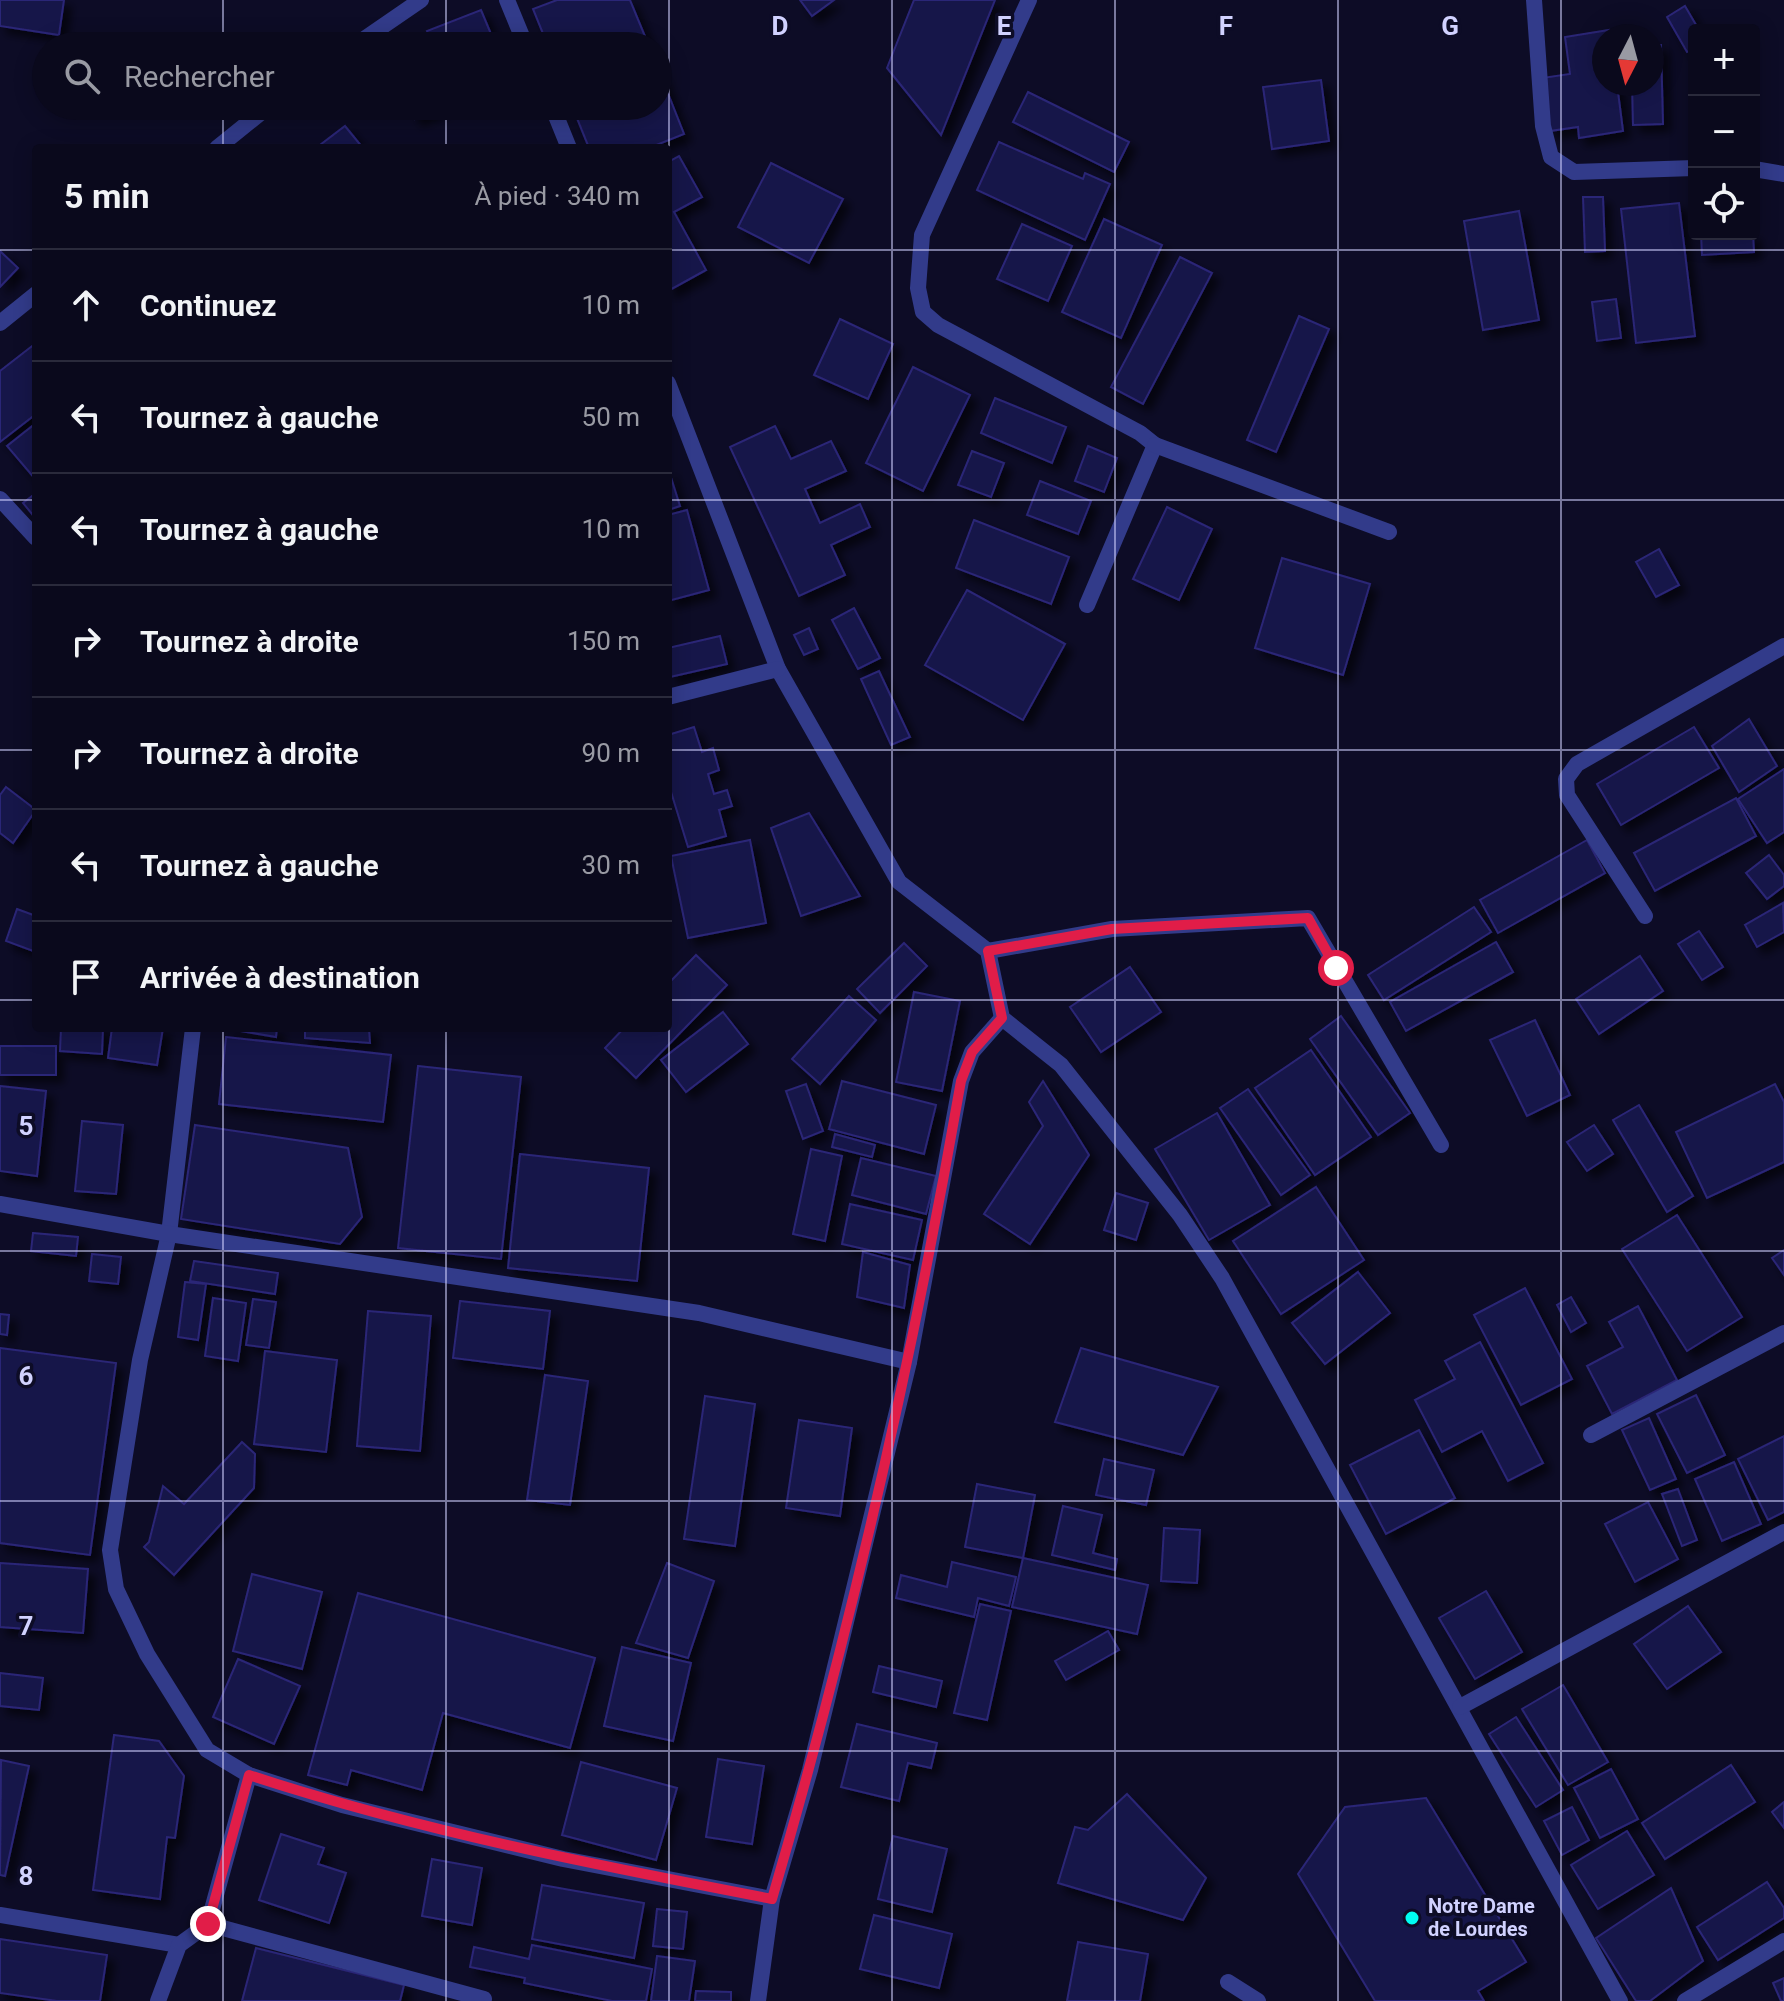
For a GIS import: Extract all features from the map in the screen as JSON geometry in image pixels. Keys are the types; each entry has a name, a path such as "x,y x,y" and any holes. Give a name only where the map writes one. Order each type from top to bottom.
{"street":[{"path":"374,32 421,0"},
{"path":"507,0 520,32"},
{"path":"1029,0 922,235 918,288 923,312 938,325 1140,433 1155,445 1389,532"},
{"path":"1534,0 1543,126 1551,157 1574,172 1688,168"},
{"path":"222,144 252,120"},
{"path":"558,120 567,144"},
{"path":"1760,170 1784,174"},
{"path":"0,323 32,297"},
{"path":"672,393 778,669 899,882 988,951 1002,1018 1061,1065 1117,1133 1222,1278 1620,2001"},
{"path":"1087,605 1155,445"},
{"path":"0,499 32,534"},
{"path":"1645,916 1567,795 1566,779 1577,764 1784,646"},
{"path":"672,696 778,669"},
{"path":"988,951 1112,929 1308,918 1441,1145"},
{"path":"758,2001 772,1899 810,1770 909,1362 961,1081 972,1052 1002,1018"},
{"path":"193,1032 169,1234 140,1360 110,1550 116,1589 154,1666 207,1750 249,1775 342,1805 563,1859 772,1899"},
{"path":"0,1204 169,1234 699,1313 909,1362"},
{"path":"1591,1435 1784,1333"},
{"path":"1460,1707 1784,1532"},
{"path":"158,2001 179,1945 208,1924 249,1775"},
{"path":"0,1915 179,1945"},
{"path":"208,1924 484,1999"},
{"path":"1685,2001 1784,1941"},
{"path":"1228,1982 1258,2001"}],"building":[{"path":"0,0 64,0 59,32 0,26"},
{"path":"557,0 630,0 643,32 542,32 533,9"},
{"path":"800,0 834,0 812,16"},
{"path":"914,0 995,0 941,135 887,68"},
{"path":"1685,6 1696,24 1688,24 1688,51 1687,52 1667,17"},
{"path":"481,10 490,32 427,32"},
{"path":"1592,33 1592,96 1619,96 1623,131 1579,138 1578,127 1550,131 1542,78 1570,74 1565,37"},
{"path":"1321,80 1329,141 1272,149 1263,87"},
{"path":"1028,92 1129,142 1114,172 1013,122"},
{"path":"1632,96 1662,96 1663,124 1633,125"},
{"path":"672,104 684,134 659,144 587,144 578,120 672,120"},
{"path":"345,126 360,144 321,144"},
{"path":"999,142 1083,179 1085,173 1110,184 1085,240 977,190"},
{"path":"679,156 702,197 674,212 706,270 672,289 672,160"},
{"path":"771,163 843,199 809,263 738,227"},
{"path":"1583,197 1603,197 1605,251 1585,252"},
{"path":"1679,203 1695,336 1636,343 1621,209"},
{"path":"1519,211 1539,320 1483,330 1464,221"},
{"path":"1104,219 1162,245 1121,338 1062,312"},
{"path":"1022,224 1072,246 1048,301 997,279"},
{"path":"1701,240 1753,240 1754,252 1702,255"},
{"path":"0,251 18,268 0,287"},
{"path":"1180,257 1212,273 1143,404 1111,387"},
{"path":"1616,299 1621,338 1597,341 1592,302"},
{"path":"1299,316 1329,329 1276,452 1247,440"},
{"path":"840,319 893,344 868,399 814,375"},
{"path":"32,346 32,417 0,442 0,371"},
{"path":"913,367 970,395 923,491 866,463"},
{"path":"995,398 1066,427 1052,463 981,433"},
{"path":"32,426 32,475 7,446"},
{"path":"775,426 791,459 831,441 846,471 805,489 820,523 860,504 870,527 831,545 845,575 799,596 730,447"},
{"path":"1088,446 1117,458 1104,492 1075,481"},
{"path":"972,451 1004,463 991,497 958,485"},
{"path":"672,481 680,506 672,509"},
{"path":"1040,481 1091,501 1078,534 1027,515"},
{"path":"32,496 32,514 23,503"},
{"path":"1167,507 1212,529 1179,600 1133,579"},
{"path":"687,510 709,590 672,600 672,514"},
{"path":"974,520 1069,557 1051,604 956,568"},
{"path":"1659,549 1679,585 1656,597 1636,562"},
{"path":"1282,558 1370,584 1343,675 1255,648"},
{"path":"967,590 1065,644 1023,720 925,665"},
{"path":"854,608 880,658 858,669 832,620"},
{"path":"809,628 818,649 804,655 794,635"},
{"path":"720,636 727,664 672,677 672,647"},
{"path":"879,671 910,737 891,745 861,679"},
{"path":"1749,719 1777,766 1739,792 1712,746"},
{"path":"694,727 702,752 713,748 719,770 708,774 714,794 727,790 732,806 719,810 726,836 688,847 672,795 672,734"},
{"path":"1694,727 1719,768 1621,825 1597,784"},
{"path":"1784,769 1784,832 1767,843 1738,799"},
{"path":"6,787 32,807 32,816 13,843 0,833 0,795"},
{"path":"1736,798 1756,836 1655,891 1634,853"},
{"path":"809,813 860,896 801,916 771,828"},
{"path":"750,840 766,923 688,938 672,856"},
{"path":"1587,840 1605,873 1498,933 1480,900"},
{"path":"1769,855 1784,875 1784,886 1767,899 1746,873"},
{"path":"1783,903 1784,932 1757,947 1745,925"},
{"path":"1474,907 1491,932 1384,1000 1368,975"},
{"path":"17,909 32,915 32,951 6,941"},
{"path":"1699,931 1723,967 1702,980 1678,944"},
{"path":"1496,942 1513,972 1406,1031 1390,1002"},
{"path":"904,943 927,966 880,1013 857,989"},
{"path":"696,955 727,985 636,1078 605,1048 620,1032 672,1032 672,980"},
{"path":"1640,956 1663,991 1599,1034 1576,999"},
{"path":"1130,967 1161,1012 1101,1052 1070,1007"},
{"path":"914,992 960,1001 942,1091 896,1082"},
{"path":"849,996 876,1020 820,1084 792,1059"},
{"path":"723,1012 748,1044 686,1092 661,1060"},
{"path":"1341,1016 1410,1113 1378,1135 1310,1039"},
{"path":"1535,1020 1570,1095 1527,1116 1490,1040"},
{"path":"61,1032 103,1032 102,1054 60,1051"},
{"path":"111,1032 162,1032 157,1065 108,1058"},
{"path":"247,1032 277,1032 276,1037"},
{"path":"305,1032 369,1032 370,1043 305,1038"},
{"path":"226,1037 391,1055 383,1122 219,1104"},
{"path":"0,1046 56,1046 56,1075 0,1075"},
{"path":"1311,1050 1371,1137 1315,1175 1255,1088"},
{"path":"418,1066 521,1077 501,1259 398,1248"},
{"path":"842,1081 936,1105 924,1154 829,1129"},
{"path":"1043,1081 1089,1155 1030,1244 984,1214 1043,1126 1029,1102"},
{"path":"806,1084 823,1131 803,1139 786,1091"},
{"path":"1775,1084 1784,1102 1784,1162 1707,1198 1676,1132"},
{"path":"0,1086 46,1091 37,1176 0,1171"},
{"path":"1248,1089 1310,1175 1281,1195 1220,1108"},
{"path":"1639,1105 1693,1196 1667,1212 1613,1120"},
{"path":"1217,1113 1270,1205 1209,1240 1155,1149"},
{"path":"82,1121 123,1125 116,1194 75,1191"},
{"path":"195,1125 348,1148 362,1217 340,1244 181,1219"},
{"path":"1594,1125 1613,1154 1587,1171 1567,1142"},
{"path":"835,1134 875,1145 872,1157 832,1147"},
{"path":"811,1149 842,1156 825,1241 793,1234"},
{"path":"520,1154 649,1168 637,1281 508,1268"},
{"path":"861,1158 936,1176 926,1214 852,1195"},
{"path":"1316,1187 1364,1260 1281,1314 1233,1241"},
{"path":"1116,1193 1148,1203 1136,1240 1104,1230"},
{"path":"850,1204 922,1220 913,1260 842,1244"},
{"path":"1677,1215 1742,1317 1687,1351 1622,1249"},
{"path":"33,1233 78,1237 76,1256 31,1251"},
{"path":"1784,1250 1784,1275 1772,1258"},
{"path":"863,1252 910,1265 904,1308 857,1297"},
{"path":"92,1254 121,1257 118,1284 89,1281"},
{"path":"194,1261 278,1273 275,1294 190,1281"},
{"path":"1358,1272 1390,1313 1325,1364 1292,1323"},
{"path":"185,1282 206,1284 198,1340 178,1337"},
{"path":"1525,1288 1572,1379 1521,1405 1474,1315"},
{"path":"1571,1297 1586,1323 1571,1332 1557,1305"},
{"path":"213,1298 246,1303 238,1361 205,1356"},
{"path":"253,1299 276,1302 269,1348 246,1345"},
{"path":"460,1301 550,1311 543,1369 453,1358"},
{"path":"1638,1306 1677,1380 1612,1414 1587,1366 1623,1347 1609,1322"},
{"path":"368,1311 431,1316 420,1451 357,1446"},
{"path":"0,1314 9,1315 7,1335 0,1334"},
{"path":"1480,1342 1543,1463 1508,1481 1482,1431 1442,1452 1415,1400 1455,1379 1445,1361"},
{"path":"0,1348 116,1363 90,1555 0,1543"},
{"path":"1081,1348 1218,1387 1183,1455 1055,1422"},
{"path":"265,1351 337,1360 326,1452 254,1444"},
{"path":"545,1375 588,1381 570,1505 527,1500"},
{"path":"1696,1395 1725,1455 1687,1473 1657,1414"},
{"path":"705,1396 755,1404 735,1546 684,1539"},
{"path":"1649,1418 1676,1479 1650,1490 1622,1430"},
{"path":"799,1420 852,1428 840,1516 786,1508"},
{"path":"1419,1430 1455,1498 1386,1534 1350,1465"},
{"path":"1784,1436 1784,1512 1768,1520 1738,1459"},
{"path":"242,1442 255,1454 254,1488 174,1575 144,1547 149,1542 163,1486 184,1504"},
{"path":"1104,1459 1154,1470 1146,1505 1096,1495"},
{"path":"1734,1462 1761,1524 1722,1541 1695,1479"},
{"path":"977,1484 1035,1495 1023,1558 965,1547"},
{"path":"1678,1489 1697,1540 1682,1546 1662,1494"},
{"path":"1648,1502 1678,1559 1635,1582 1605,1524"},
{"path":"1063,1506 1102,1515 1093,1553 1117,1559 1115,1570 1052,1555"},
{"path":"1164,1528 1200,1530 1197,1583 1161,1581"},
{"path":"1023,1558 1148,1585 1137,1634 1012,1607"},
{"path":"952,1562 1016,1577 1009,1606 978,1598 974,1617 896,1598 901,1575 947,1587"},
{"path":"0,1563 88,1569 83,1633 0,1627"},
{"path":"667,1563 714,1581 688,1658 636,1643"},
{"path":"252,1574 322,1592 302,1669 233,1651"},
{"path":"1486,1591 1522,1652 1475,1679 1439,1618"},
{"path":"358,1593 595,1658 570,1748 443,1713 422,1790 351,1770 347,1785 308,1775"},
{"path":"980,1604 1011,1611 987,1720 954,1713"},
{"path":"1688,1606 1721,1652 1667,1689 1634,1644"},
{"path":"1108,1631 1119,1650 1066,1680 1055,1661"},
{"path":"622,1647 691,1663 673,1741 604,1726"},
{"path":"238,1659 300,1686 274,1744 213,1717"},
{"path":"879,1666 942,1681 936,1707 873,1692"},
{"path":"0,1673 43,1678 39,1710 0,1706"},
{"path":"1563,1685 1608,1762 1568,1785 1522,1709"},
{"path":"1516,1717 1563,1790 1536,1807 1489,1734"},
{"path":"857,1724 937,1743 931,1768 908,1763 899,1801 841,1787"},
{"path":"114,1735 159,1741 184,1776 175,1838 167,1837 160,1899 93,1890"},
{"path":"718,1759 764,1766 752,1844 706,1837"},
{"path":"1,1760 29,1766 5,1876 0,1875"},
{"path":"581,1762 677,1788 656,1860 562,1835"},
{"path":"1731,1765 1755,1802 1665,1859 1642,1823"},
{"path":"1611,1769 1638,1819 1600,1838 1574,1788"},
{"path":"1127,1794 1206,1878 1183,1920 1058,1883 1075,1827 1088,1830"},
{"name":"Notre Dame de Lourdes","path":"1426,1798 1526,1962 1478,1991 1484,2001 1375,2001 1298,1874 1345,1807"},
{"path":"1784,1802 1784,1828 1772,1812"},
{"path":"1572,1807 1589,1840 1562,1855 1544,1821"},
{"path":"1627,1831 1654,1875 1598,1909 1571,1865"},
{"path":"281,1834 324,1848 318,1864 346,1873 329,1923 259,1900"},
{"path":"893,1836 947,1849 932,1912 878,1899"},
{"path":"432,1859 482,1868 472,1925 422,1916"},
{"path":"1767,1882 1784,1908 1784,1918 1718,1960 1697,1927"},
{"path":"542,1885 644,1903 634,1958 532,1939"},
{"path":"1671,1888 1703,1961 1650,2001 1636,2001 1596,1938"},
{"path":"657,1909 687,1912 683,1949 653,1946"},
{"path":"874,1915 952,1934 939,1988 860,1969"},
{"path":"0,1939 107,1955 100,2001 57,2001 0,1993"},
{"path":"1078,1942 1148,1954 1140,2001 1067,2001"},
{"path":"532,1945 652,1969 646,2001 612,2001 524,1983 525,1978 470,1967 474,1947 529,1959"},
{"path":"256,1948 404,1985 400,2001 242,2001"},
{"path":"657,1956 695,1961 689,2001 651,2001"},
{"path":"1784,1978 1784,2001 1781,2001 1773,1983"},
{"path":"696,1991 731,1992 731,2001 695,2001"}],"place":[{"name":"Notre Dame de Lourdes","path":"1412,1918"}],"route":[{"path":"208,1924 249,1775 342,1805 563,1859 772,1899 810,1770 883,1479 909,1362 928,1244 961,1081 972,1052 1002,1018 988,951 1112,929 1308,918 1336,968"}]}
